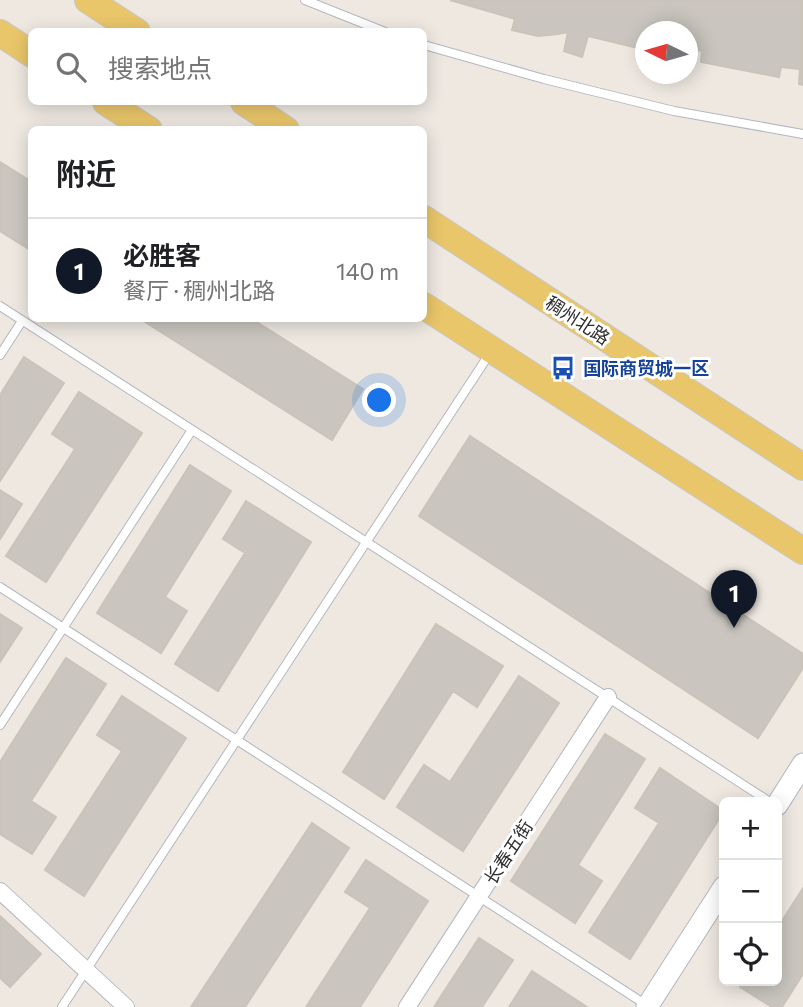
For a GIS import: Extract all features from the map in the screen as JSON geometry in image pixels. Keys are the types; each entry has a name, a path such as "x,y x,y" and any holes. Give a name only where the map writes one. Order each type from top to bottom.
{"main road":[{"path":"88,0 131,28"},
{"path":"0,33 28,51"},
{"path":"111,105 143,126"},
{"path":"248,105 280,126"},
{"name":"稠州北路","path":"427,221 803,467"},
{"path":"427,308 803,551"}],"street":[{"name":"长春五街","path":"407,1007 608,697"},
{"path":"782,797 803,764"},
{"path":"0,891 126,1007"},
{"path":"647,1006 719,895"}],"lane":[{"path":"305,0 375,28"},
{"path":"427,46 544,79 674,111 803,134"},
{"path":"0,306 762,797"},
{"path":"0,355 22,321"},
{"path":"62,1007 492,350"},
{"path":"0,725 192,430"},
{"path":"0,587 647,1006"}],"building":[{"path":"450,0 803,0 803,85 799,84 800,69 781,67 779,77 701,62 702,51 698,50 698,21 635,21 635,47 588,36 582,57 564,51 568,32 538,36 512,30 515,19"},
{"path":"0,162 28,180 28,248 0,231"},
{"path":"145,322 256,322 363,389 332,440"},
{"path":"24,357 64,383 0,481 0,395"},
{"path":"79,392 142,433 46,582 6,556 75,449 52,434"},
{"path":"470,436 803,654 803,668 758,738 419,516"},
{"path":"190,465 231,491 165,597 187,611 161,653 97,613"},
{"path":"0,490 22,504 0,539"},
{"path":"246,501 311,542 218,691 175,664 245,553 223,539"},
{"path":"0,614 22,628 0,662"},
{"path":"436,624 503,666 477,707 453,691 384,799 343,772"},
{"path":"66,658 106,684 31,801 56,817 32,854 0,834 0,762"},
{"path":"519,676 559,703 463,851 397,807 424,765 450,782"},
{"path":"122,696 186,738 84,896 45,870 122,751 97,735"},
{"path":"605,734 645,759 578,865 602,881 575,923 511,881"},
{"path":"660,768 719,808 719,819 630,959 589,932 659,823 635,808"},
{"path":"312,823 349,848 245,1007 191,1007"},
{"path":"366,860 428,901 360,1007 306,1007 370,908 345,892"},
{"path":"803,888 803,974 782,1007 772,1007 740,987 782,986 782,921"},
{"path":"0,916 41,954 10,987 0,978"},
{"path":"479,938 513,960 482,1007 434,1007"},
{"path":"532,971 587,1007 509,1007"}],"place":[{"name":"国际商贸城一区","path":"563,368"},
{"name":"必胜客","path":"734,628"}]}
